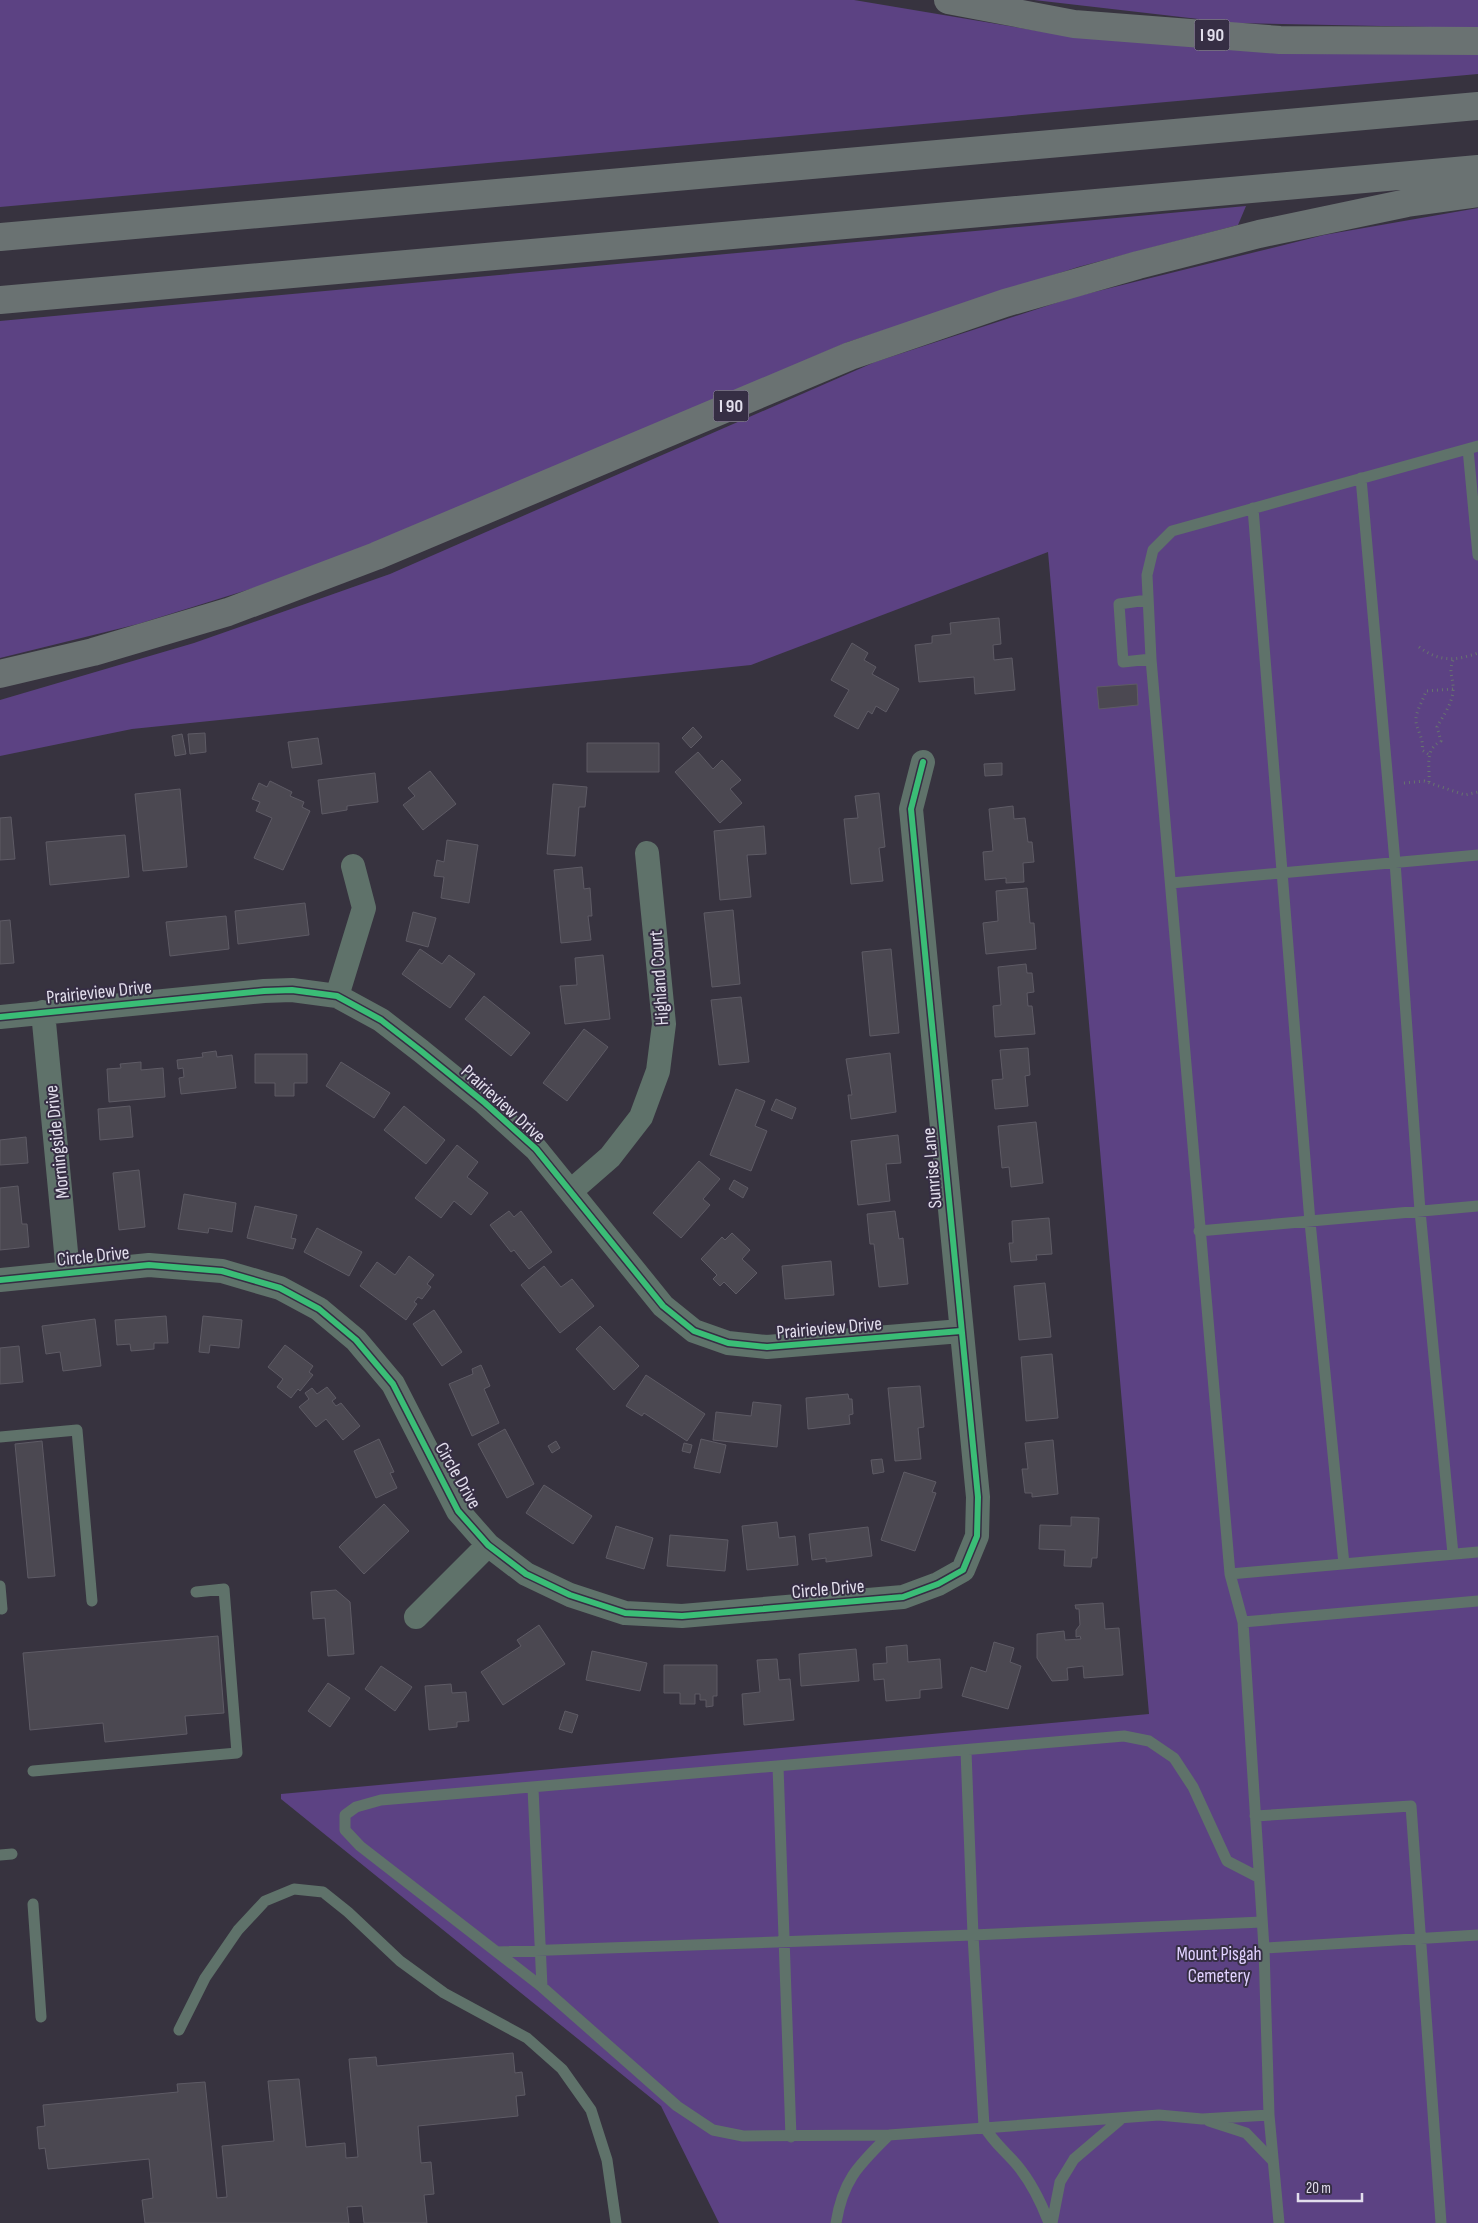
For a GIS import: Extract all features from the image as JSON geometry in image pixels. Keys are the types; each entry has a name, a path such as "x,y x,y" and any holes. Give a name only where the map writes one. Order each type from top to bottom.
{"highway":[{"name":"I 90","path":"948,0 1074,24 1280,40 1478,41"},
{"path":"0,237 1478,106"},
{"path":"0,300 1478,169"},
{"name":"I 90","path":"0,674 93,652 228,612 376,556 850,356 1005,303 1138,265 1259,234 1406,203 1478,193"}],"street":[{"name":"Sunrise Lane","path":"923,762 911,809 978,1497 977,1536 963,1570"},
{"name":"Highland Court","path":"571,1191 610,1157 641,1116 658,1071 664,1024 647,853"},
{"path":"337,996 364,908 353,866"},
{"name":"Prairieview Drive","path":"0,1017 264,991 292,990 337,996 381,1020 478,1097 536,1149 663,1306 694,1331 728,1343 767,1347 961,1330"},
{"name":"Morningside Drive","path":"42,1012 68,1273"},
{"name":"Circle Drive","path":"0,1280 149,1265 222,1271 280,1288 319,1309 356,1340 393,1384 458,1511 488,1544 526,1574 570,1595 625,1613 682,1616 903,1596 938,1584 963,1570"},
{"path":"416,1617 488,1544"}],"lane":[{"path":"1279,2223 1269,2115 1264,1948 1243,1622 1230,1574 1151,659 1147,575 1154,550 1172,531 1473,448 1478,555"},
{"path":"1361,478 1395,862 1420,1211 1453,1554"},
{"path":"1253,508 1284,872 1310,1222 1344,1564"},
{"path":"1147,600 1120,604 1123,662 1151,659"},
{"path":"1171,883 1478,855"},
{"path":"1199,1232 1478,1206"},
{"path":"0,1437 77,1430 92,1601"},
{"path":"1230,1574 1478,1552"},
{"path":"0,1586 2,1609"},
{"path":"33,1771 237,1753 224,1589 196,1592"},
{"path":"1243,1622 1478,1601"},
{"path":"1258,1877 1227,1861 1193,1787 1174,1758 1149,1741 1124,1736 381,1800 356,1807 345,1815 345,1830 360,1846 542,1988 677,2106 714,2130 743,2136 889,2135 984,2126 1121,2119 1160,2114 1202,2119 1269,2115"},
{"path":"966,1751 973,1935 984,2126 994,2142 1016,2164 1036,2190 1050,2223"},
{"path":"778,1766 791,2137"},
{"path":"533,1788 542,1988"},
{"path":"1255,1816 1411,1806 1441,2223"},
{"path":"179,2030 206,1978 238,1930 265,1901 294,1889 323,1892 348,1912 400,1961 444,1993 527,2038 562,2069 590,2110 607,2160 616,2223"},
{"path":"33,1904 41,2018"},
{"path":"497,1952 783,1943 1262,1922"},
{"path":"1264,1948 1478,1935"},
{"path":"1050,2223 1060,2182 1074,2158 1121,2119"},
{"path":"1202,2119 1246,2133 1272,2160"},
{"path":"836,2223 840,2198 856,2168 889,2135"}],"path":[{"path":"1419,647 1440,658 1453,660 1478,654"},
{"path":"1429,782 1428,754 1434,745 1441,741 1437,727 1451,700 1453,689 1450,670 1453,660"},
{"path":"1428,754 1422,750 1424,742 1416,721 1417,712 1426,691 1453,689"},
{"path":"1388,784 1429,782 1465,795 1478,792"}],"green space":[{"path":"0,0 854,0 1057,34 1478,54 1478,74 0,207"},
{"path":"1034,0 1478,0 1478,28 1233,23"},
{"path":"1246,206 1238,225 1078,267 848,342 331,564 138,624 0,658 0,321"},
{"name":"Mount Pisgah Cemetery","path":"1478,208 1478,2223 719,2223 661,2106 281,1799 281,1794 1149,1714 1048,552 751,665 132,729 0,756 0,700 194,643 390,574 875,362 1074,297 1324,235"}],"building":[{"path":"999,618 1001,644 993,645 994,660 1012,658 1015,690 975,694 974,677 919,682 915,645 932,643 932,636 951,634 950,623"},
{"path":"852,643 868,653 864,660 876,667 872,674 899,689 886,712 876,706 872,714 868,711 858,729 834,716 849,690 831,680"},
{"path":"1137,684 1138,705 1099,709 1097,687"},
{"path":"693,727 702,737 691,748 682,738"},
{"path":"205,733 206,752 190,754 188,734"},
{"path":"182,734 186,754 175,756 172,736"},
{"path":"318,738 322,764 292,768 288,742"},
{"path":"587,743 659,743 659,772 587,772"},
{"path":"698,752 713,769 722,760 741,780 730,789 742,803 720,823 675,772"},
{"path":"1002,763 1002,775 985,776 984,764"},
{"path":"430,771 456,804 423,830 403,805 415,796 408,788"},
{"path":"375,773 378,802 347,806 347,810 322,814 318,780"},
{"path":"270,781 292,792 290,796 304,802 302,807 310,811 283,870 254,858 272,818 256,811 260,802 252,799 259,783 267,787"},
{"path":"553,784 587,787 585,807 579,807 575,856 547,854"},
{"path":"180,789 187,867 143,871 135,794"},
{"path":"879,793 885,847 879,848 883,881 851,884 844,819 858,818 855,796"},
{"path":"1013,806 1014,819 1025,818 1028,842 1032,842 1034,862 1023,863 1024,882 1006,883 1006,878 985,880 983,852 993,851 989,809"},
{"path":"11,817 15,859 0,860 0,818"},
{"path":"764,826 766,854 747,855 751,897 720,900 714,831"},
{"path":"125,835 129,877 50,885 46,842"},
{"path":"447,840 478,845 469,903 441,898 444,877 434,876 437,860 444,862"},
{"path":"582,867 584,889 590,888 592,916 588,916 591,940 561,943 554,870"},
{"path":"1027,888 1030,923 1034,923 1036,949 986,954 983,923 998,921 996,891"},
{"path":"305,903 309,935 238,944 235,911"},
{"path":"733,910 740,984 712,987 704,913"},
{"path":"413,912 436,918 428,947 406,941"},
{"path":"226,916 229,949 170,956 166,922"},
{"path":"10,920 14,963 0,964 0,921"},
{"path":"420,949 442,964 449,955 475,974 450,1008 402,974"},
{"path":"891,949 899,1033 870,1036 862,952"},
{"path":"603,955 610,1019 565,1024 560,986 577,985 575,958"},
{"path":"1026,964 1027,973 1032,973 1034,992 1027,993 1028,1006 1032,1006 1035,1034 995,1037 993,1006 1001,1005 998,967"},
{"path":"484,996 530,1033 511,1056 465,1019"},
{"path":"741,997 749,1062 719,1065 711,1000"},
{"path":"584,1029 608,1047 567,1101 543,1083"},
{"path":"1028,1048 1030,1075 1025,1076 1028,1106 995,1109 992,1080 1003,1079 1000,1050"},
{"path":"216,1051 217,1057 232,1055 236,1088 181,1094 179,1078 184,1077 183,1068 178,1069 177,1060 203,1057 202,1053"},
{"path":"890,1053 896,1112 851,1119 848,1095 852,1095 846,1059"},
{"path":"255,1054 307,1054 307,1083 294,1083 294,1096 275,1096 275,1083 255,1083"},
{"path":"141,1062 141,1070 163,1068 165,1097 109,1102 107,1069 121,1068 120,1064"},
{"path":"341,1062 390,1093 374,1118 326,1086"},
{"path":"736,1089 765,1101 755,1126 767,1131 751,1171 710,1155"},
{"path":"776,1099 796,1108 792,1119 771,1110"},
{"path":"130,1106 133,1137 100,1140 98,1109"},
{"path":"404,1106 445,1140 426,1164 384,1130"},
{"path":"1036,1122 1043,1183 1011,1187 1009,1167 1002,1168 998,1126"},
{"path":"898,1135 901,1163 886,1164 890,1201 858,1205 851,1141"},
{"path":"26,1137 28,1163 0,1165 0,1140"},
{"path":"457,1145 478,1162 467,1177 488,1193 471,1215 454,1201 441,1218 415,1198"},
{"path":"699,1161 720,1179 703,1199 710,1205 681,1238 653,1213"},
{"path":"139,1170 145,1227 119,1230 113,1173"},
{"path":"734,1180 748,1188 743,1198 729,1189"},
{"path":"18,1186 22,1224 27,1224 29,1247 0,1250 0,1188"},
{"path":"184,1194 236,1203 232,1232 209,1228 208,1233 178,1229"},
{"path":"255,1206 297,1215 291,1238 296,1239 293,1249 247,1238"},
{"path":"509,1211 514,1217 521,1211 552,1252 529,1269 514,1250 511,1252 490,1225"},
{"path":"895,1211 899,1239 903,1238 908,1284 879,1287 874,1244 870,1244 867,1214"},
{"path":"1049,1218 1052,1254 1036,1255 1037,1260 1011,1262 1009,1243 1013,1243 1012,1221"},
{"path":"317,1228 362,1252 349,1276 304,1252"},
{"path":"732,1233 750,1250 742,1259 757,1273 736,1294 724,1282 720,1286 713,1279 717,1275 701,1259 722,1237 725,1240"},
{"path":"409,1256 434,1275 427,1284 431,1287 422,1299 418,1297 414,1302 417,1304 406,1320 360,1286 377,1262 395,1275"},
{"path":"831,1261 834,1295 785,1299 782,1266"},
{"path":"544,1266 561,1287 572,1279 594,1306 560,1333 521,1285"},
{"path":"1045,1283 1051,1337 1019,1340 1014,1286"},
{"path":"434,1310 462,1352 442,1366 413,1324"},
{"path":"166,1316 168,1343 154,1343 154,1349 131,1351 130,1344 117,1345 115,1320"},
{"path":"203,1316 242,1320 239,1348 210,1345 209,1353 199,1352"},
{"path":"95,1319 101,1366 63,1371 60,1352 46,1354 42,1326"},
{"path":"600,1326 639,1366 614,1390 576,1349"},
{"path":"285,1345 313,1366 309,1372 313,1375 300,1391 298,1389 291,1398 277,1387 283,1379 268,1367"},
{"path":"19,1346 23,1382 0,1384 0,1348"},
{"path":"1052,1354 1058,1418 1026,1421 1021,1357"},
{"path":"481,1365 490,1386 484,1389 499,1423 472,1436 449,1384 473,1374 472,1369"},
{"path":"646,1375 705,1414 687,1441 644,1413 642,1416 626,1406"},
{"path":"920,1386 924,1427 918,1428 921,1459 895,1461 888,1388"},
{"path":"327,1387 336,1398 332,1401 336,1406 341,1403 360,1426 343,1440 326,1419 316,1427 299,1407 309,1399 305,1393 312,1388 317,1394"},
{"path":"848,1394 849,1399 852,1399 853,1414 849,1415 850,1424 808,1429 806,1398"},
{"path":"753,1402 781,1405 777,1447 713,1440 716,1412 751,1416"},
{"path":"505,1429 534,1484 507,1498 478,1444"},
{"path":"379,1439 394,1472 390,1473 397,1488 376,1498 354,1451"},
{"path":"701,1439 726,1445 720,1473 694,1468"},
{"path":"1053,1440 1058,1494 1032,1497 1032,1493 1025,1493 1022,1469 1028,1469 1025,1443"},
{"path":"42,1441 55,1576 28,1578 15,1444"},
{"path":"556,1441 560,1448 552,1453 548,1446"},
{"path":"684,1443 692,1445 690,1453 682,1451"},
{"path":"882,1459 884,1472 873,1474 871,1460"},
{"path":"904,1472 936,1482 932,1492 936,1493 915,1551 881,1540"},
{"path":"544,1485 592,1516 573,1544 526,1513"},
{"path":"384,1504 409,1531 364,1574 339,1547"},
{"path":"1071,1517 1099,1518 1097,1558 1092,1558 1091,1567 1064,1566 1065,1550 1039,1549 1040,1525 1071,1526"},
{"path":"777,1522 779,1538 795,1536 798,1565 747,1570 742,1526"},
{"path":"616,1526 653,1538 644,1569 606,1558"},
{"path":"868,1527 872,1556 826,1562 826,1558 812,1560 809,1534"},
{"path":"670,1535 728,1540 725,1571 667,1566"},
{"path":"336,1590 350,1602 354,1654 328,1656 325,1618 313,1619 311,1592"},
{"path":"1103,1603 1105,1629 1119,1628 1123,1675 1084,1678 1083,1666 1067,1668 1068,1680 1052,1681 1037,1658 1037,1634 1064,1631 1065,1640 1081,1639 1080,1636 1076,1637 1076,1630 1080,1625 1079,1609 1076,1609 1075,1605"},
{"path":"539,1625 565,1664 503,1705 481,1672 521,1646 517,1640"},
{"path":"218,1636 224,1713 185,1716 187,1734 105,1742 103,1723 30,1730 23,1653"},
{"path":"994,1642 1014,1648 1010,1662 1021,1666 1008,1709 962,1696 971,1667 986,1672"},
{"path":"907,1645 908,1662 940,1659 942,1688 920,1690 920,1698 886,1701 884,1679 874,1680 873,1664 887,1663 886,1647"},
{"path":"856,1649 859,1681 801,1686 799,1654"},
{"path":"592,1651 647,1663 640,1691 586,1680"},
{"path":"777,1659 779,1680 790,1679 794,1720 744,1725 742,1694 760,1692 757,1660"},
{"path":"664,1665 717,1665 717,1696 713,1696 713,1706 706,1707 706,1700 700,1700 700,1694 695,1694 695,1704 680,1704 680,1693 664,1693"},
{"path":"381,1666 412,1687 395,1711 365,1689"},
{"path":"328,1683 350,1698 330,1727 308,1711"},
{"path":"451,1684 452,1693 466,1692 469,1721 457,1722 457,1727 429,1730 425,1686"},
{"path":"565,1711 578,1715 572,1733 559,1729"},
{"path":"513,2053 515,2073 522,2072 525,2095 516,2096 518,2116 418,2126 421,2163 431,2162 434,2194 424,2195 427,2223 364,2223 362,2206 347,2207 349,2223 145,2223 142,2200 153,2198 149,2159 48,2169 45,2148 39,2149 37,2127 45,2126 43,2105 178,2092 177,2084 205,2082 217,2198 227,2197 222,2146 274,2141 268,2081 299,2079 306,2147 345,2143 346,2158 358,2157 349,2059 376,2057 377,2066"}],"cycle path":[{"path":"0,1280 149,1265 222,1271 280,1288 319,1309 356,1340 393,1384 458,1511 488,1545 526,1574 570,1595 625,1613 682,1616 903,1597 938,1584 963,1570 977,1536 978,1497 911,809 923,762"},
{"path":"0,1017 264,991 292,990 337,996 381,1020 485,1103 536,1149 663,1306 694,1331 728,1343 767,1347 961,1331"}]}
